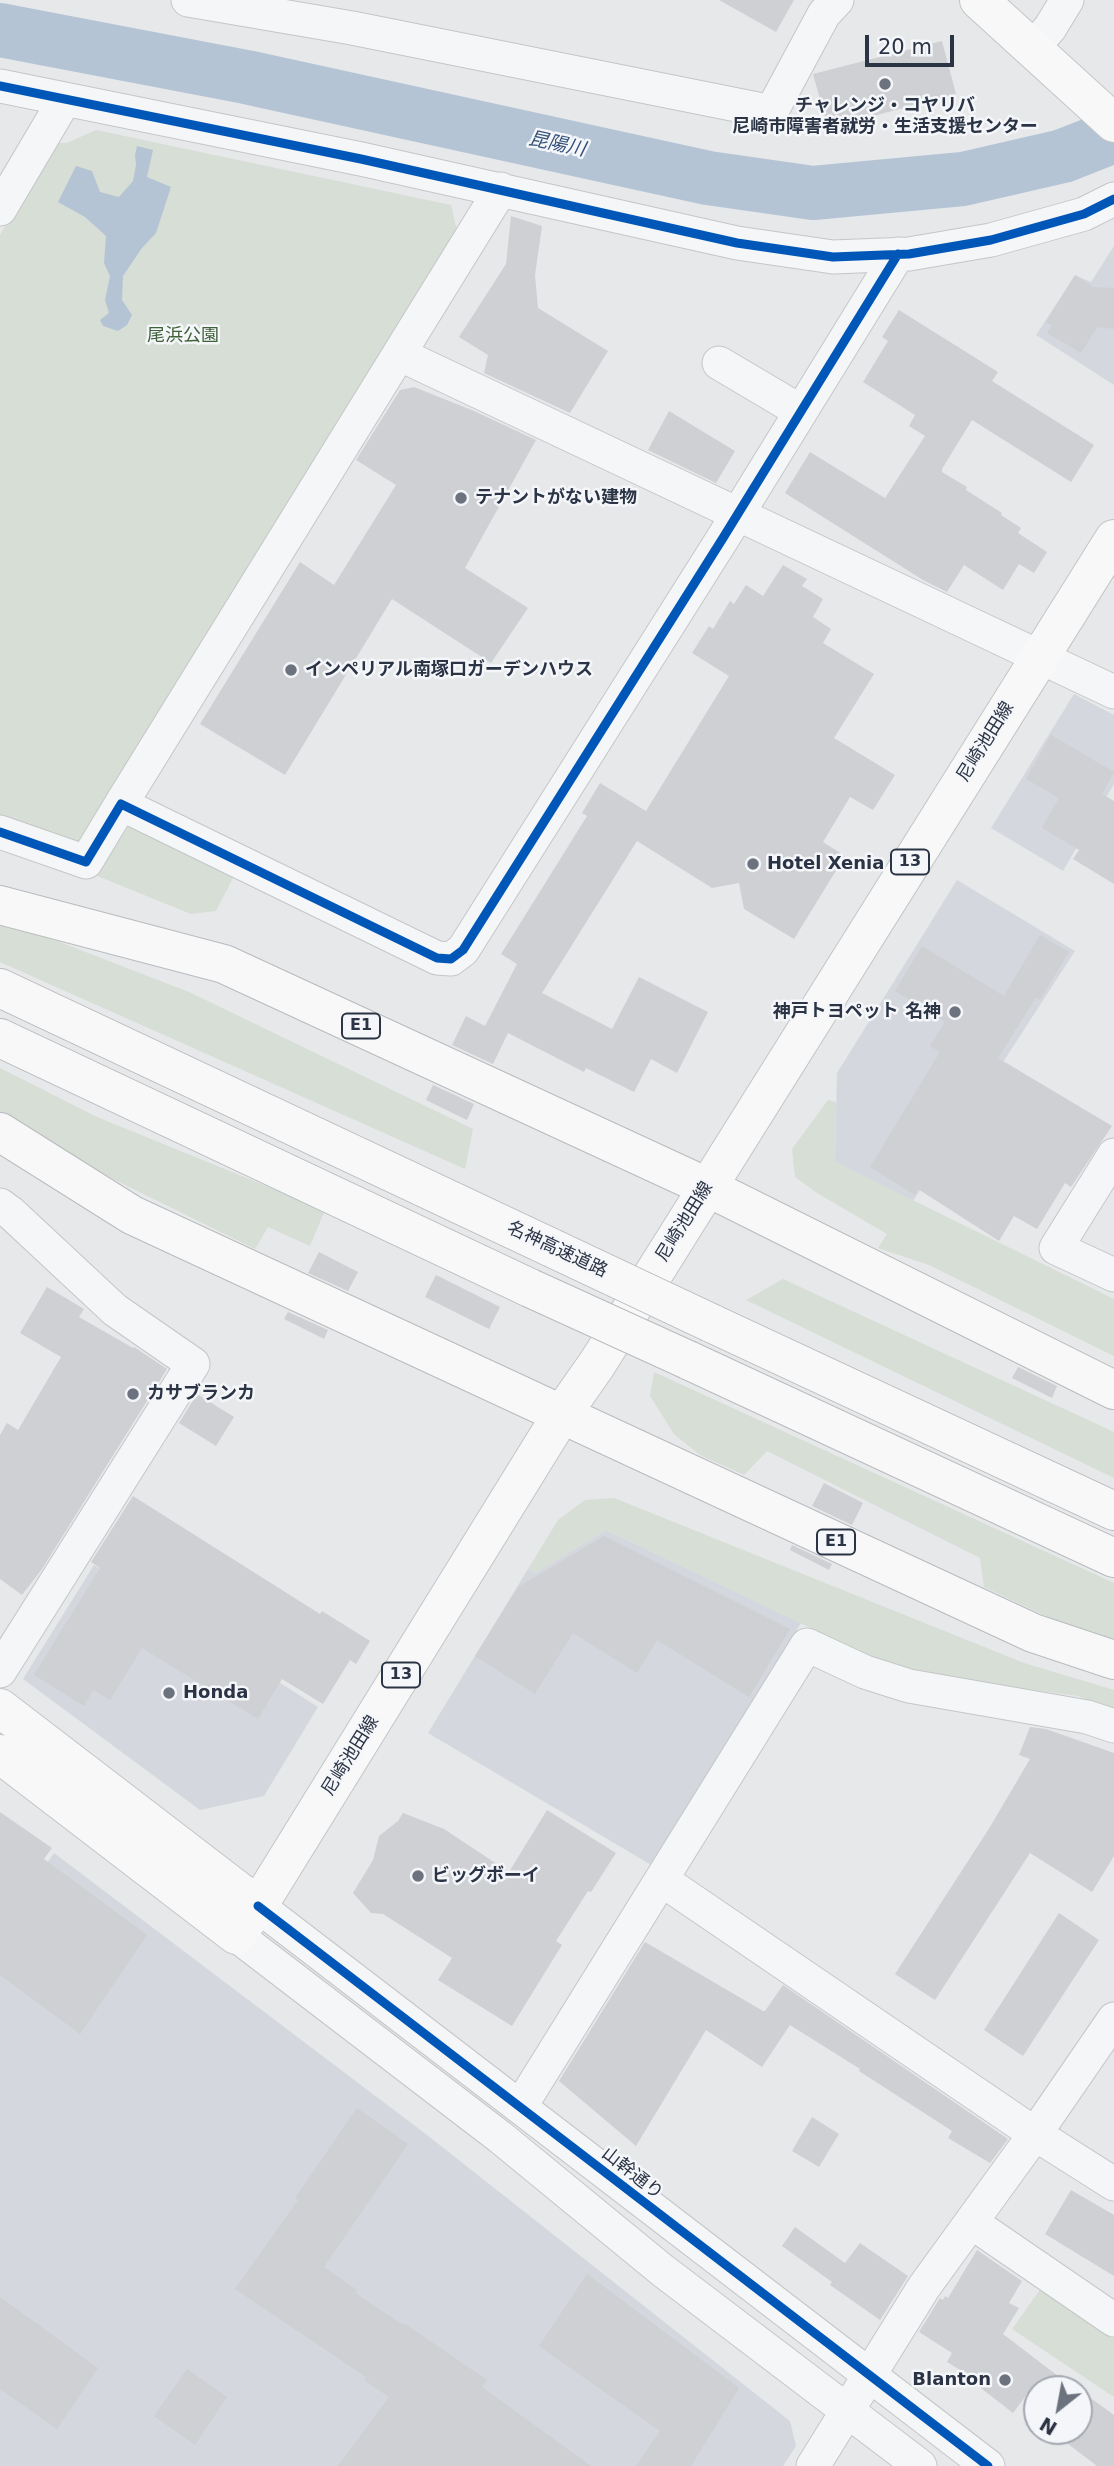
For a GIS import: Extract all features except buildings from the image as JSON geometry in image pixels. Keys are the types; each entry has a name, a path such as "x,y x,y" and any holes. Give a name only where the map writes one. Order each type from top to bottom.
{"main road":[{"path":"979,0 1107,116"},
{"name":"尼崎池田線","path":"247,1920 1114,539"},
{"name":"E1","path":"0,905 224,964 707,1187 1114,1390"},
{"name":"名神高速道路","path":"0,988 1114,1511"},
{"path":"0,1038 530,1288 1114,1558"},
{"name":"E1","path":"0,1132 132,1215 1033,1633 1114,1660"},
{"path":"0,1708 247,1920"},
{"path":"0,1754 247,1920"}],"street":[{"path":"188,0 352,28 767,111 774,107 824,14 837,0"},
{"path":"1032,48 1050,28 1067,0"},
{"path":"0,86 501,189 737,243 833,257 898,254 991,240 1084,214 1114,199"},
{"path":"0,209 65,99"},
{"path":"0,832 86,862 501,189"},
{"path":"121,804 437,958 451,959 463,950 898,254"},
{"path":"401,355 1114,692"},
{"path":"719,363 800,411"},
{"path":"1114,1155 1056,1248 1114,1275"},
{"path":"0,1205 115,1310 193,1364 0,1671"},
{"path":"520,2107 807,1645 865,1672 909,1686 1087,1717 1114,1726"},
{"path":"662,1880 1035,2134 1114,2184"},
{"path":"247,1920 500,2137 662,2270 920,2466"},
{"name":"山幹通り","path":"247,1920 520,2107 988,2466"},
{"path":"813,2466 924,2287 1114,2019"},
{"path":"971,2222 1114,2320"}],"shaded area":[{"path":"1114,246 1114,385 1036,335 1075,275 1091,282"},
{"path":"1074,694 1114,715 1114,784 1063,871 991,828"},
{"name":"神戸トヨペット 名神","path":"957,880 1075,951 913,1201 835,1162 837,1073"},
{"path":"606,1530 801,1623 653,1866 428,1733 528,1569 535,1573"},
{"name":"Honda","path":"94,1565 318,1707 264,1796 200,1810 23,1679"},
{"path":"54,1853 427,2135 790,2421 796,2446 783,2466 0,2466 0,1931"}],"green space":[{"name":"尾浜公園","path":"96,130 451,205 456,227 465,232 76,848 0,818 0,235 53,143 67,143"},
{"path":"135,825 236,872 216,911 191,914 90,873 120,830"},
{"path":"0,924 57,941 189,992 473,1129 465,1169 0,962"},
{"path":"0,1068 97,1117 325,1210 310,1246 268,1227 255,1249 93,1169 0,1115"},
{"path":"828,1100 836,1102 835,1162 1114,1299 1114,1356 929,1265 878,1248 887,1234 795,1177 792,1149"},
{"path":"783,1279 1114,1432 1114,1478 746,1300"},
{"path":"654,1372 1114,1583 1114,1648 984,1587 980,1558 767,1451 744,1475 700,1455 674,1434 650,1396"},
{"path":"614,1498 1024,1663 1114,1690 1114,1711 1078,1696 936,1677 875,1659 606,1530 535,1573 528,1569 558,1520 585,1500"},
{"path":"1042,2287 1114,2334 1114,2397 1093,2383 1093,2375 1081,2375 1012,2329"}],"water":[{"path":"137,146 153,150 147,177 171,187 156,233 123,276 122,300 132,315 127,325 118,331 103,326 100,320 109,313 105,300 110,276 104,263 106,236 85,217 58,202 76,166 92,171 100,192 119,197 133,181"}],"waterway":[{"name":"昆陽川","path":"0,30 246,77 708,178 813,193 963,179 1063,156 1114,136"}],"cycle path":[{"path":"0,86 361,159 737,243 833,257 909,254 991,240 1084,214 1114,199"},
{"path":"0,832 86,862 121,804 437,958 451,959 463,950 723,538 898,254"},
{"path":"258,1906 988,2466"}],"place":[{"name":"チャレンジ・コヤリバ 尼崎市障害者就労・生活支援センター","path":"885,84"},
{"name":"テナントがない建物","path":"461,498"},
{"name":"インペリアル南塚口ガーデンハウス","path":"291,670"},
{"name":"Hotel Xenia","path":"753,864"},
{"name":"神戸トヨペット 名神","path":"955,1012"},
{"name":"カサブランカ","path":"133,1394"},
{"name":"Honda","path":"169,1693"},
{"name":"ビッグボーイ","path":"418,1876"},
{"name":"Blanton","path":"1005,2380"}]}
